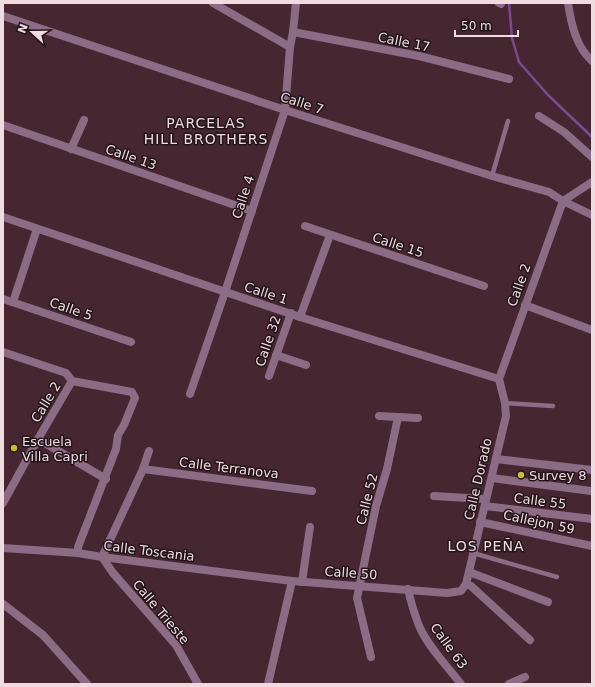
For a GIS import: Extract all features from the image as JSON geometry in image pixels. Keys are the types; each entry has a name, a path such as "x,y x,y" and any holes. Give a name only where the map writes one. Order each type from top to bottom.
{"street":[{"path":"213,3 290,47"},
{"name":"Calle 4","path":"190,394 285,110 290,47 296,3"},
{"path":"568,3 572,25 585,54 592,61"},
{"name":"Calle 7","path":"3,16 285,110 492,176 549,192 563,201 592,215"},
{"name":"Calle 17","path":"293,32 419,56 509,79"},
{"path":"539,116 564,132 592,157"},
{"path":"71,149 84,120"},
{"name":"Calle 13","path":"3,125 252,211"},
{"path":"563,201 592,182"},
{"name":"Calle 2","path":"499,379 524,305 563,201"},
{"name":"Calle 1","path":"3,217 300,317 499,379"},
{"name":"Calle 15","path":"305,226 484,286"},
{"path":"13,302 37,229"},
{"path":"300,317 330,235"},
{"name":"Calle 5","path":"3,299 130,342"},
{"path":"524,305 592,330"},
{"name":"Calle 32","path":"269,376 291,313"},
{"name":"Calle 2","path":"3,352 66,373 72,382 38,439 3,503"},
{"path":"276,355 306,365"},
{"path":"499,379 505,403"},
{"path":"72,382 132,392 135,398 124,425 118,435 116,449 106,479 78,546 78,553"},
{"name":"Calle Dorado","path":"466,584 492,478 502,426 506,416 505,403"},
{"path":"379,416 418,418"},
{"name":"Calle 52","path":"371,657 357,598 398,417"},
{"path":"38,439 106,479"},
{"path":"102,558 143,469 149,451"},
{"path":"496,459 592,470"},
{"name":"Calle Terranova","path":"143,469 312,491"},
{"path":"492,478 591,491"},
{"name":"Calle 55","path":"434,496 592,519"},
{"name":"Callejon 59","path":"480,522 592,546"},
{"path":"302,582 310,527"},
{"name":"Calle Toscania","path":"3,548 78,553 102,558 292,581"},
{"name":"Calle Trieste","path":"102,558 113,573 176,645 198,684"},
{"path":"469,572 548,602"},
{"path":"268,684 292,581"},
{"name":"Calle 50","path":"292,581 408,589"},
{"path":"408,589 447,593 461,591 466,584 471,586 530,640"},
{"name":"Calle 63","path":"408,589 414,613 421,629 430,644 462,684"},
{"path":"3,604 43,635 88,684"},
{"path":"509,684 525,677"}],"lane":[{"path":"492,176 508,122"},
{"path":"505,403 553,406"},
{"path":"473,553 556,577"}],"waterway":[{"path":"509,3 512,38 519,62 548,95 592,137"}],"place":[{"name":"Escuela Villa Capri","path":"14,448"},
{"name":"Survey 8","path":"521,475"}],"district":[{"name":"PARCELAS HILL BROTHERS","path":"206,132"},
{"name":"LOS PEÑA","path":"486,546"}]}
